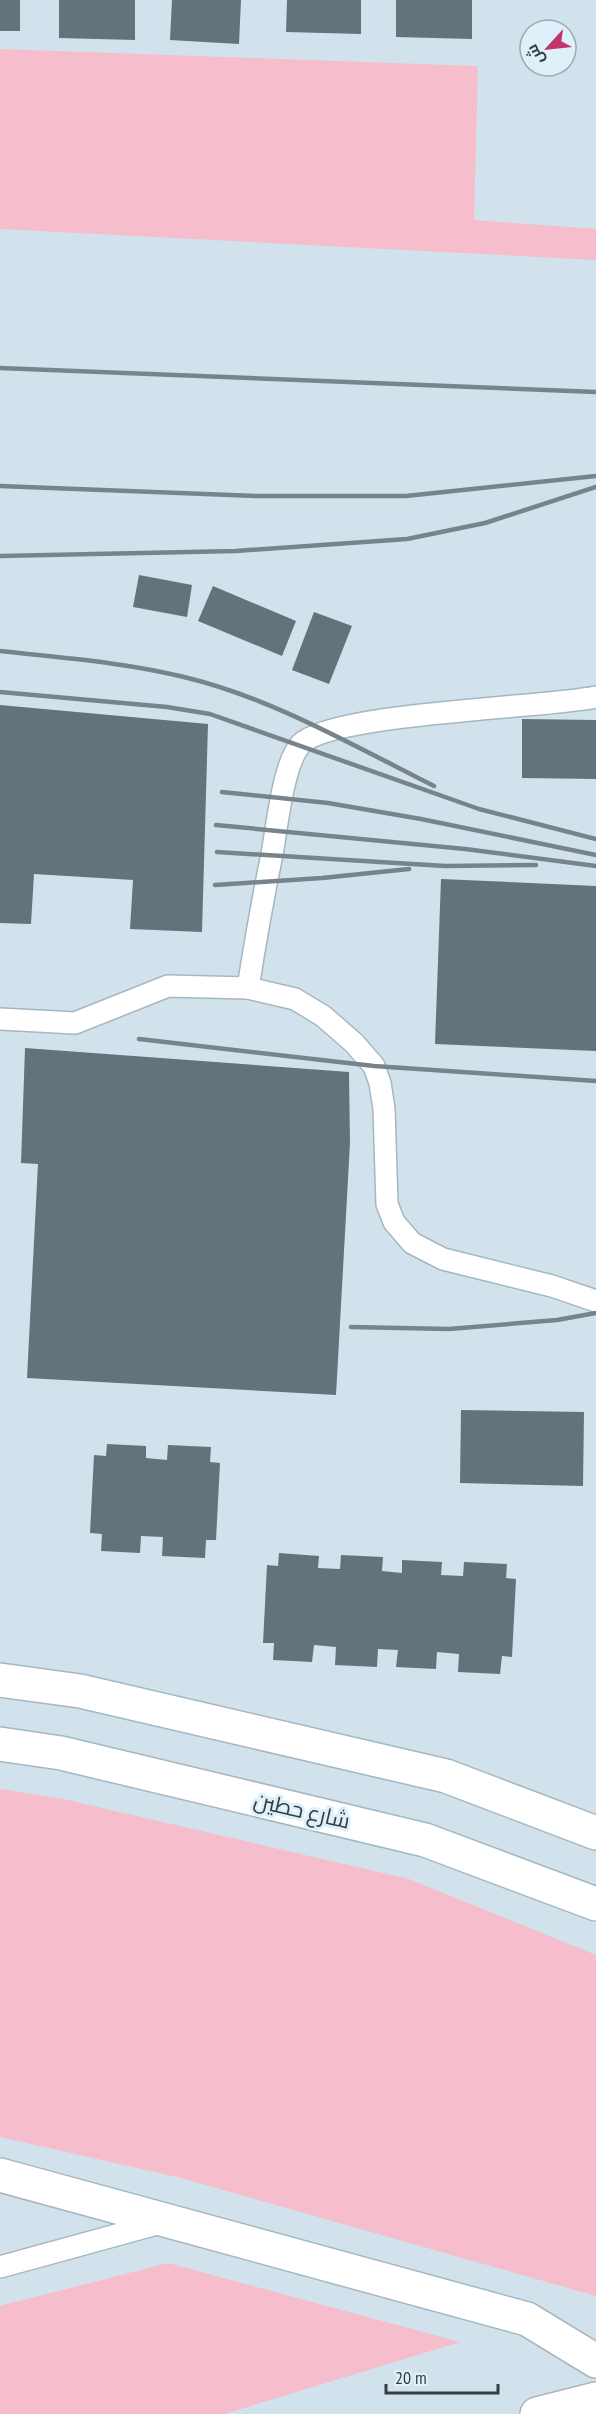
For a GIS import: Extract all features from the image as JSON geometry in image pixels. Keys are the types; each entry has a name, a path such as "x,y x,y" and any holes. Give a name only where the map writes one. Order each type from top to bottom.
{"main road":[{"path":"0,1680 80,1691 446,1776 596,1833"},
{"name":"شارع حطين","path":"0,1744 62,1753 426,1840 596,1904"},
{"path":"0,2175 527,2319 596,2361"},
{"path":"537,2414 596,2399"}],"lane":[{"path":"248,988 282,797 300,745 310,737 325,731 370,722 596,697"},
{"path":"0,1019 75,1023 168,987 248,988 296,999 323,1016 354,1043 374,1066 380,1083 384,1109 387,1204 394,1222 412,1243 443,1259 552,1286 596,1301"},
{"path":"0,2267 167,2222"}],"shaded area":[{"path":"0,49 478,66 474,220 596,229 596,260 0,229"},
{"path":"0,1789 63,1799 409,1879 596,1955 596,2296 181,2178 0,2137"},
{"path":"168,2263 460,2342 225,2414 0,2414 0,2306"}],"building":[{"path":"0,0 20,0 20,31 0,31"},
{"path":"59,0 135,0 135,40 59,38"},
{"path":"172,0 241,0 239,44 170,40"},
{"path":"287,0 361,0 361,34 286,32"},
{"path":"396,0 472,0 472,39 396,37"},
{"path":"139,575 192,585 187,617 133,607"},
{"path":"213,586 296,621 282,656 198,621"},
{"path":"314,612 352,626 329,684 292,670"},
{"path":"0,705 208,724 202,932 130,929 133,880 34,874 31,924 0,923"},
{"path":"522,719 596,720 596,779 522,778"},
{"path":"441,879 596,886 596,1051 435,1044"},
{"path":"25,1048 349,1072 350,1143 336,1395 27,1378 38,1164 21,1163"},
{"path":"461,1410 584,1412 583,1486 460,1483"},
{"path":"107,1444 146,1446 146,1458 167,1460 168,1445 211,1447 210,1462 220,1463 216,1540 206,1540 205,1558 162,1556 163,1537 141,1536 140,1553 101,1551 102,1534 90,1533 94,1455 106,1456"},
{"path":"279,1553 319,1556 318,1568 340,1569 341,1555 383,1557 382,1571 402,1573 402,1560 442,1562 441,1575 463,1576 464,1562 507,1564 506,1578 516,1579 512,1657 502,1656 500,1674 458,1672 459,1654 437,1652 436,1669 396,1667 398,1650 378,1649 377,1667 335,1665 336,1647 314,1645 312,1662 273,1660 274,1643 263,1643 267,1565 278,1566"}],"railway":[{"path":"0,368 596,392"},
{"path":"0,486 256,496 406,496 596,476"},
{"path":"0,556 236,551 407,539 485,523 596,487"},
{"path":"0,651 139,668 217,686 312,724 434,786"},
{"path":"0,692 167,707 210,714 479,809 596,839"},
{"path":"222,792 328,803 421,819 596,855"},
{"path":"216,825 465,849 596,866"},
{"path":"217,852 445,866 536,865"},
{"path":"215,885 322,878 409,869"},
{"path":"139,1039 374,1066 596,1081"},
{"path":"351,1327 449,1329 557,1320 596,1313"}]}
